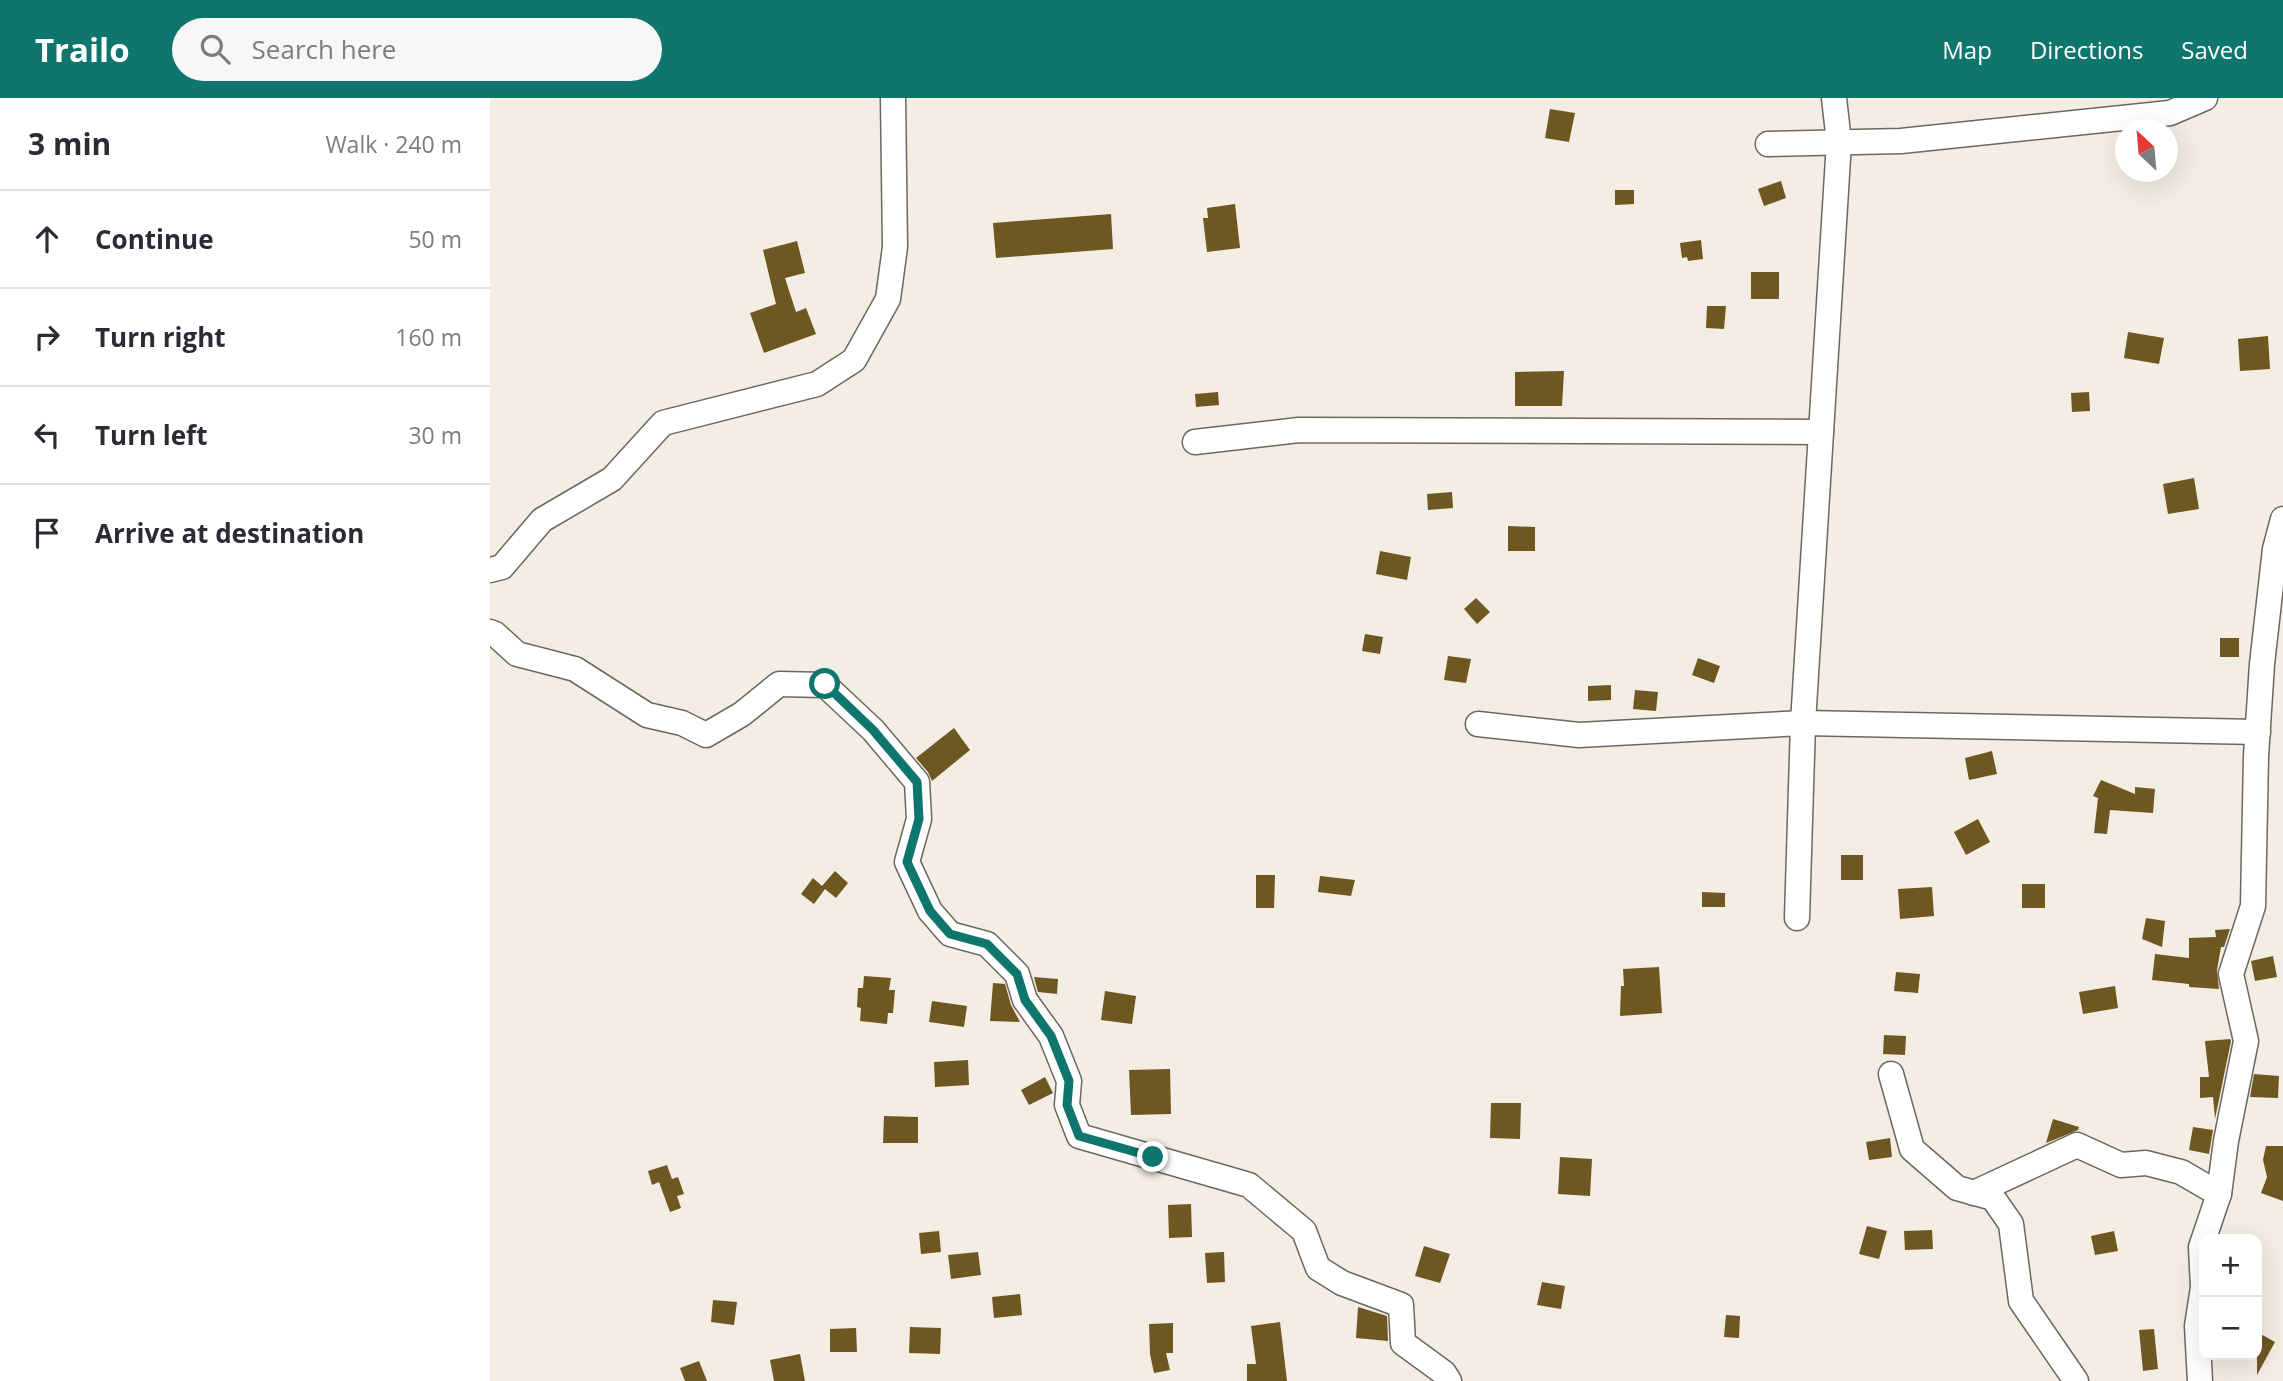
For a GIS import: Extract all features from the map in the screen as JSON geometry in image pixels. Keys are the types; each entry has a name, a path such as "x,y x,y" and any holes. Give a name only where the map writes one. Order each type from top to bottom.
{"street":[{"path":"490,570 502,567 542,520 612,479 663,423 817,384 854,360 888,299 895,247 893,98"},
{"path":"1797,918 1802,723 1839,142 1834,98"},
{"path":"1768,144 1901,141 2170,113 2205,98"},
{"path":"1195,442 1298,430 1821,432"},
{"path":"2200,1381 2197,1326 2203,1287 2201,1247 2219,1194 2226,1141 2246,1041 2231,974 2253,906 2258,732 2275,549 2283,519"},
{"path":"490,632 516,654 575,669 647,715 682,723 706,736 742,714 779,684 825,684 873,730 917,782 919,819 907,862 930,911 950,934 987,944 1017,974 1025,1000 1051,1036 1069,1081 1067,1105 1079,1136 1248,1185 1304,1231 1318,1269 1342,1283 1401,1305 1403,1343 1444,1373 1449,1381"},
{"path":"1478,724 1579,735 1802,723 2258,732"},
{"path":"1891,1074 1912,1149 1957,1188 1993,1198 2011,1224 2021,1301 2076,1381"},
{"path":"1973,1193 2077,1145 2121,1165 2146,1163 2181,1171 2219,1194"}],"building":[{"path":"1550,109 1575,113 1569,142 1545,138"},
{"path":"1781,181 1786,198 1764,206 1758,189"},
{"path":"1615,190 1634,190 1634,204 1615,205"},
{"path":"1235,204 1240,248 1207,252 1203,218 1208,218 1207,208"},
{"path":"1111,214 1113,249 996,258 993,223"},
{"path":"1701,240 1703,259 1688,261 1687,257 1682,258 1680,243"},
{"path":"797,241 805,273 785,278 796,312 806,308 816,334 764,353 750,313 776,304 763,250"},
{"path":"1751,272 1779,272 1779,299 1751,299"},
{"path":"1707,306 1726,306 1724,329 1706,328"},
{"path":"2128,332 2164,338 2159,364 2124,358"},
{"path":"2268,336 2270,369 2240,371 2238,339"},
{"path":"1564,371 1562,406 1515,406 1515,372"},
{"path":"1218,392 1219,405 1196,407 1195,394"},
{"path":"2089,392 2090,411 2072,412 2071,393"},
{"path":"2194,478 2199,509 2168,514 2163,484"},
{"path":"1452,492 1453,508 1428,510 1427,494"},
{"path":"1508,526 1535,527 1535,551 1508,551"},
{"path":"1380,551 1411,557 1407,580 1376,574"},
{"path":"1476,598 1490,612 1477,624 1464,609"},
{"path":"1365,634 1383,637 1380,654 1362,651"},
{"path":"2220,638 2239,638 2239,657 2220,657"},
{"path":"1448,656 1471,659 1466,683 1444,680"},
{"path":"1698,658 1720,666 1714,683 1692,675"},
{"path":"1611,685 1611,700 1588,701 1588,686"},
{"path":"1635,690 1658,692 1656,711 1633,709"},
{"path":"954,728 970,750 932,781 916,758"},
{"path":"1992,751 1997,774 1969,780 1965,758"},
{"path":"2101,780 2135,794 2135,787 2155,789 2153,813 2110,810 2107,834 2094,833 2098,798 2093,796"},
{"path":"1978,819 1990,842 1966,855 1954,832"},
{"path":"1841,855 1863,855 1863,880 1841,880"},
{"path":"835,871 848,883 836,898 825,889 814,904 801,894 813,878 822,886"},
{"path":"1256,875 1275,875 1274,908 1256,908"},
{"path":"1320,876 1355,880 1351,896 1318,892"},
{"path":"2022,884 2045,884 2045,908 2022,908"},
{"path":"1932,887 1934,916 1900,919 1898,889"},
{"path":"1702,892 1725,893 1725,907 1702,907"},
{"path":"2146,918 2165,921 2162,947 2142,939"},
{"path":"2230,929 2224,947 2221,947 2217,970 2219,989 2152,980 2155,954 2189,958 2189,938 2216,937 2215,930"},
{"path":"2273,956 2277,977 2255,981 2251,961"},
{"path":"1659,967 1662,1013 1620,1016 1623,969"},
{"path":"1896,972 1920,974 1918,993 1894,991"},
{"path":"864,976 891,978 889,990 895,990 893,1013 888,1013 887,1024 860,1021 861,1008 857,1007 858,988 863,988"},
{"path":"1034,977 1058,979 1057,994 1038,992"},
{"path":"993,983 1005,984 1011,1005 1020,1022 990,1021"},
{"path":"2115,986 2118,1008 2083,1014 2079,992"},
{"path":"1105,991 1136,996 1132,1024 1101,1020"},
{"path":"932,1001 967,1006 964,1027 929,1022"},
{"path":"1884,1035 1906,1036 1905,1055 1883,1054"},
{"path":"2230,1039 2215,1119 2213,1097 2200,1098 2200,1077 2209,1077 2205,1041"},
{"path":"968,1060 969,1085 935,1087 934,1062"},
{"path":"1170,1069 1171,1114 1131,1115 1129,1070"},
{"path":"2254,1074 2279,1076 2278,1098 2250,1097"},
{"path":"1045,1077 1053,1093 1029,1105 1021,1090"},
{"path":"1491,1103 1521,1103 1520,1139 1490,1138"},
{"path":"884,1116 918,1117 918,1143 883,1143"},
{"path":"2053,1119 2079,1127 2078,1130 2046,1143"},
{"path":"2193,1127 2213,1130 2209,1154 2189,1150"},
{"path":"1890,1138 1892,1157 1869,1160 1866,1142"},
{"path":"2266,1146 2283,1146 2283,1201 2261,1193 2267,1177 2263,1160"},
{"path":"1560,1157 1592,1159 1590,1196 1558,1194"},
{"path":"667,1165 672,1179 678,1177 684,1194 677,1196 681,1208 670,1212 659,1182 652,1185 648,1171"},
{"path":"1191,1204 1192,1237 1169,1238 1168,1205"},
{"path":"1867,1226 1887,1231 1879,1259 1859,1254"},
{"path":"1932,1230 1933,1249 1905,1250 1904,1231"},
{"path":"939,1231 941,1252 921,1254 919,1233"},
{"path":"2114,1231 2118,1251 2095,1255 2091,1236"},
{"path":"1424,1246 1450,1254 1440,1283 1415,1276"},
{"path":"978,1252 981,1275 951,1279 948,1255"},
{"path":"1224,1252 1225,1282 1207,1283 1205,1253"},
{"path":"1542,1282 1565,1286 1561,1309 1537,1305"},
{"path":"1020,1294 1022,1315 994,1318 992,1297"},
{"path":"713,1300 737,1302 734,1325 711,1322"},
{"path":"1358,1307 1387,1316 1388,1341 1356,1338"},
{"path":"1726,1315 1740,1316 1739,1338 1724,1337"},
{"path":"1280,1322 1287,1381 1247,1381 1247,1364 1256,1364 1251,1326"},
{"path":"1173,1323 1173,1353 1166,1353 1170,1370 1154,1373 1149,1324"},
{"path":"910,1327 941,1328 940,1354 909,1353"},
{"path":"856,1328 857,1352 830,1352 830,1329"},
{"path":"2154,1329 2158,1369 2143,1371 2139,1330"},
{"path":"2262,1335 2275,1342 2257,1375 2257,1360 2262,1360"},
{"path":"800,1354 805,1381 774,1381 770,1360"},
{"path":"699,1361 707,1381 685,1381 680,1368"}],"route":[{"path":"825,684 873,730 917,782 919,819 907,862 930,911 950,934 987,944 1017,974 1025,1000 1051,1036 1069,1081 1067,1105 1079,1136 1153,1157"}]}
